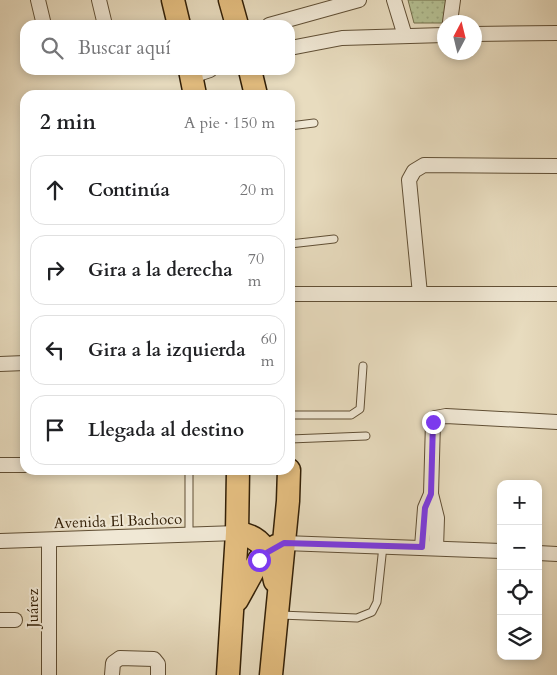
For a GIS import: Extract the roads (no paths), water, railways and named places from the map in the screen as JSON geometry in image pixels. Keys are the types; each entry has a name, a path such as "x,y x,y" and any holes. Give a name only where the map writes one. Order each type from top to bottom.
{"main road":[{"path":"172,0 178,20"},
{"path":"230,0 236,20"},
{"path":"251,75 255,90"},
{"path":"228,675 237,533 238,475"},
{"path":"271,675 277,609 276,547 287,475"},
{"path":"237,533 254,537 276,547"},
{"path":"233,611 251,572 276,547"}],"street":[{"path":"38,0 43,20"},
{"path":"99,0 105,20"},
{"path":"287,20 359,0"},
{"path":"394,0 405,36"},
{"path":"451,15 453,0"},
{"path":"482,34 557,34"},
{"path":"295,47 342,38 437,35"},
{"path":"420,294 408,180 414,171 424,165 557,166"},
{"path":"295,294 557,294"},
{"path":"0,364 20,363"},
{"path":"429,548 425,508 431,494 433,422 436,418 446,416 557,422"},
{"path":"0,465 20,465"},
{"name":"Avenida El Bachoco","path":"0,541 237,533"},
{"name":"Juárez","path":"49,540 49,675"},
{"path":"276,547 383,546 497,552"},
{"path":"542,553 557,554"},
{"path":"0,620 15,620"},
{"path":"112,675 113,663 120,658 154,659 158,664 158,675"}],"lane":[{"path":"295,125 314,123"},
{"path":"295,243 334,239"},
{"path":"295,415 351,415 356,413 360,409 363,366"},
{"path":"295,439 366,436"},
{"path":"189,475 189,534"},
{"path":"277,609 357,618 372,612 377,602 383,546"}]}
